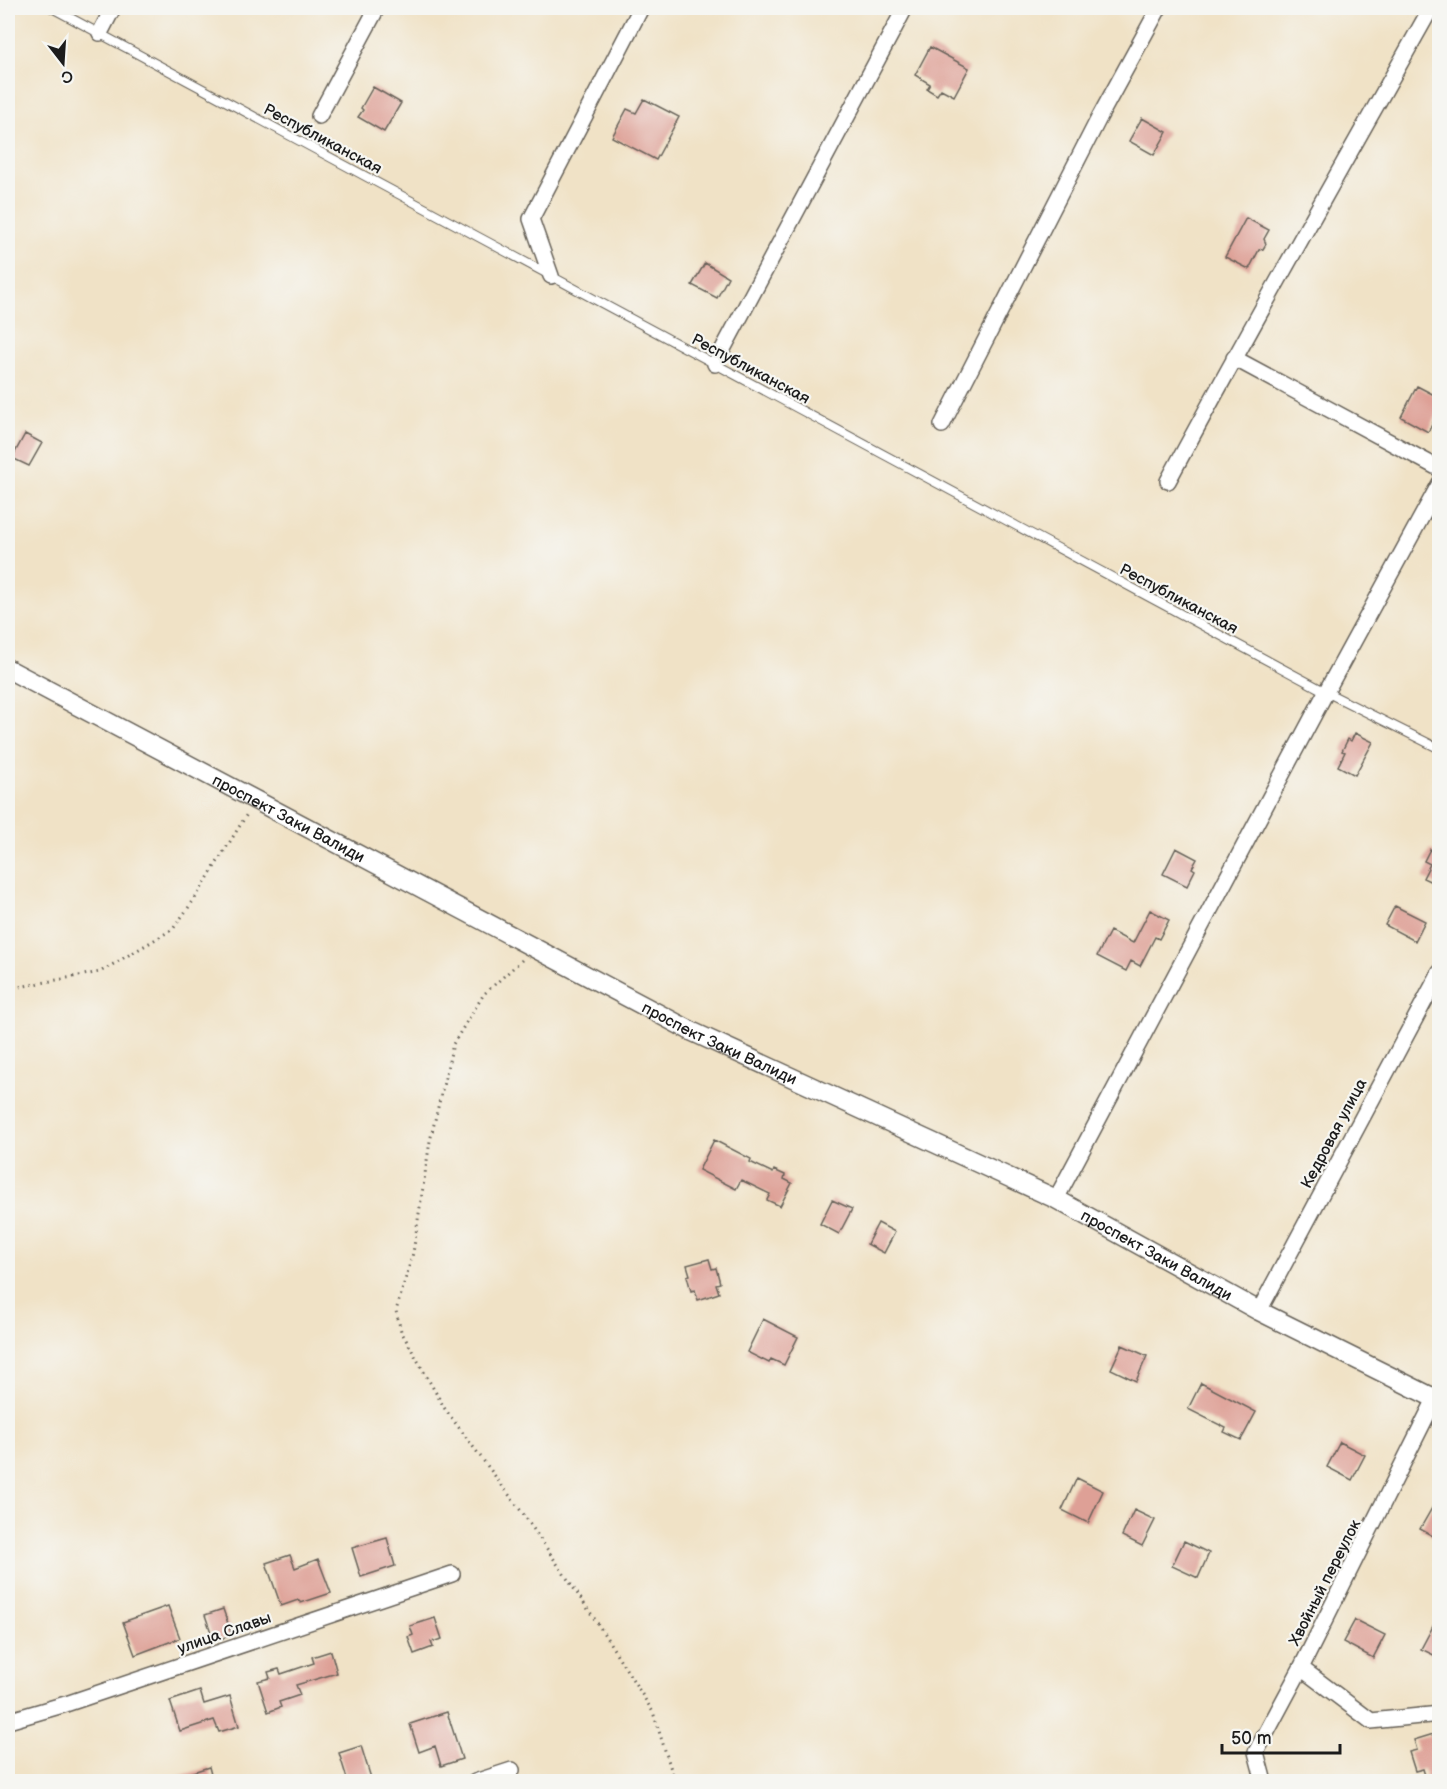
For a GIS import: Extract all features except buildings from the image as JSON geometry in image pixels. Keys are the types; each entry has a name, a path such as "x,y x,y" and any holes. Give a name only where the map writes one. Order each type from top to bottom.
{"street":[{"path":"100,33 113,8"},
{"path":"319,116 377,8"},
{"path":"551,276 531,219 641,8"},
{"path":"715,364 905,8"},
{"path":"942,425 1094,127 1159,8"},
{"path":"1168,481 1234,358 1311,225 1431,8"},
{"path":"1234,358 1440,469"},
{"path":"1056,1199 1440,483"},
{"name":"проспект Заки Валиди","path":"8,669 693,1032 1056,1199 1258,1311 1437,1400"},
{"name":"Кедровая улица","path":"1258,1311 1440,972"},
{"name":"Хвойный переулок","path":"1264,1782 1256,1752 1437,1400"},
{"name":"улица Славы","path":"8,1721 78,1700 452,1575"},
{"path":"1301,1668 1371,1721 1440,1714"},
{"path":"475,1782 512,1770"}],"lane":[{"name":"Республиканская","path":"52,8 1326,692 1440,749"}],"path":[{"path":"8,989 100,972 173,929 196,897 256,799"},
{"path":"536,948 484,994 453,1044 430,1142 413,1252 396,1311 401,1331 445,1409 524,1515 596,1622 652,1712 675,1782"}]}
